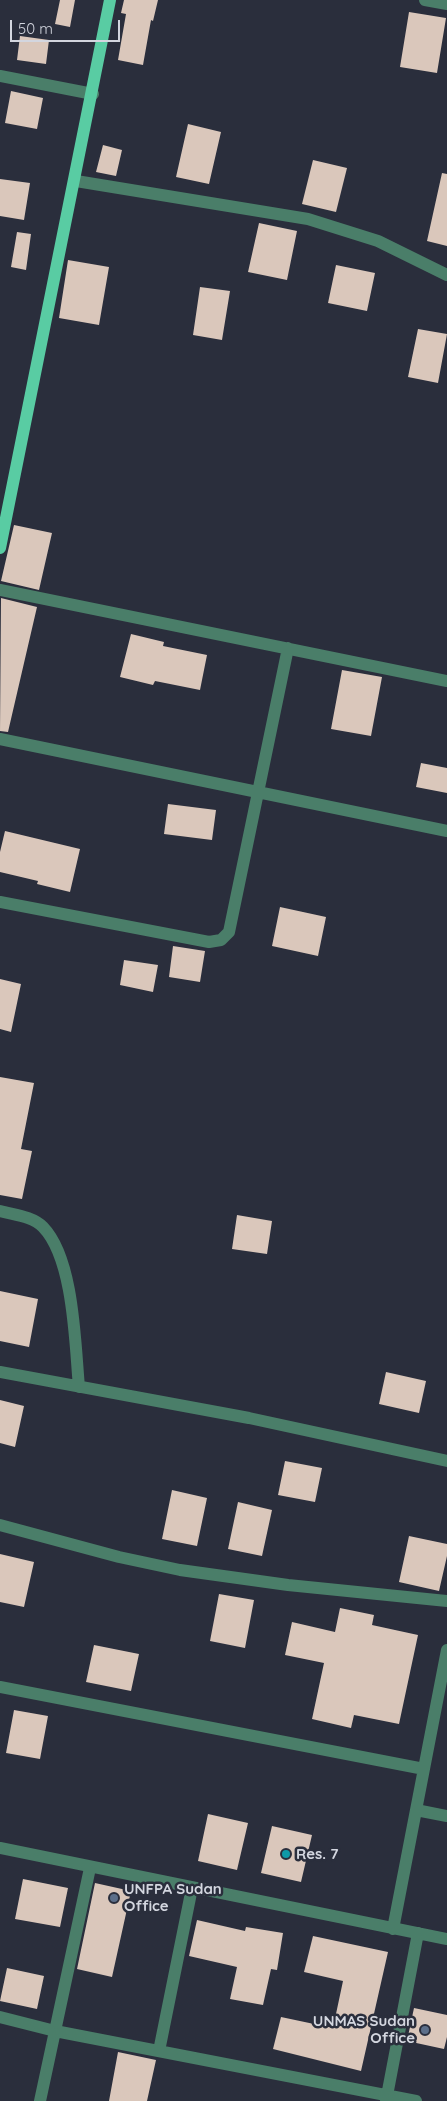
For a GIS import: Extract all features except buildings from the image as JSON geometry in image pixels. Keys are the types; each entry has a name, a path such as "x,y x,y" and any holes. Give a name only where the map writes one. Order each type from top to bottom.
{"main road":[{"path":"0,548 76,180 110,0"}],"street":[{"path":"425,0 447,4"},
{"path":"0,76 92,94"},
{"path":"76,180 308,219 378,241 447,276"},
{"path":"0,590 447,681"},
{"path":"0,902 209,942 221,940 229,932 288,648"},
{"path":"0,739 447,831"},
{"path":"0,1211 29,1218 42,1226 52,1240 63,1266 72,1305 79,1387"},
{"path":"0,1372 249,1418 447,1461"},
{"path":"0,1525 119,1557 180,1570 288,1585 447,1601"},
{"path":"393,1928 424,1769 442,1708 447,1650"},
{"path":"0,1687 424,1769"},
{"path":"416,1810 447,1816"},
{"path":"0,1848 90,1868 447,1939"},
{"path":"40,2101 90,1868"},
{"path":"159,2051 192,1888"},
{"path":"386,2098 418,1933"},
{"path":"0,2017 55,2031 386,2098 416,2101"}],"place":[{"name":"Res. 7","path":"286,1854"},
{"name":"UNFPA Sudan Office","path":"114,1898"},
{"name":"UNMAS Sudan Office","path":"425,2030"}]}
